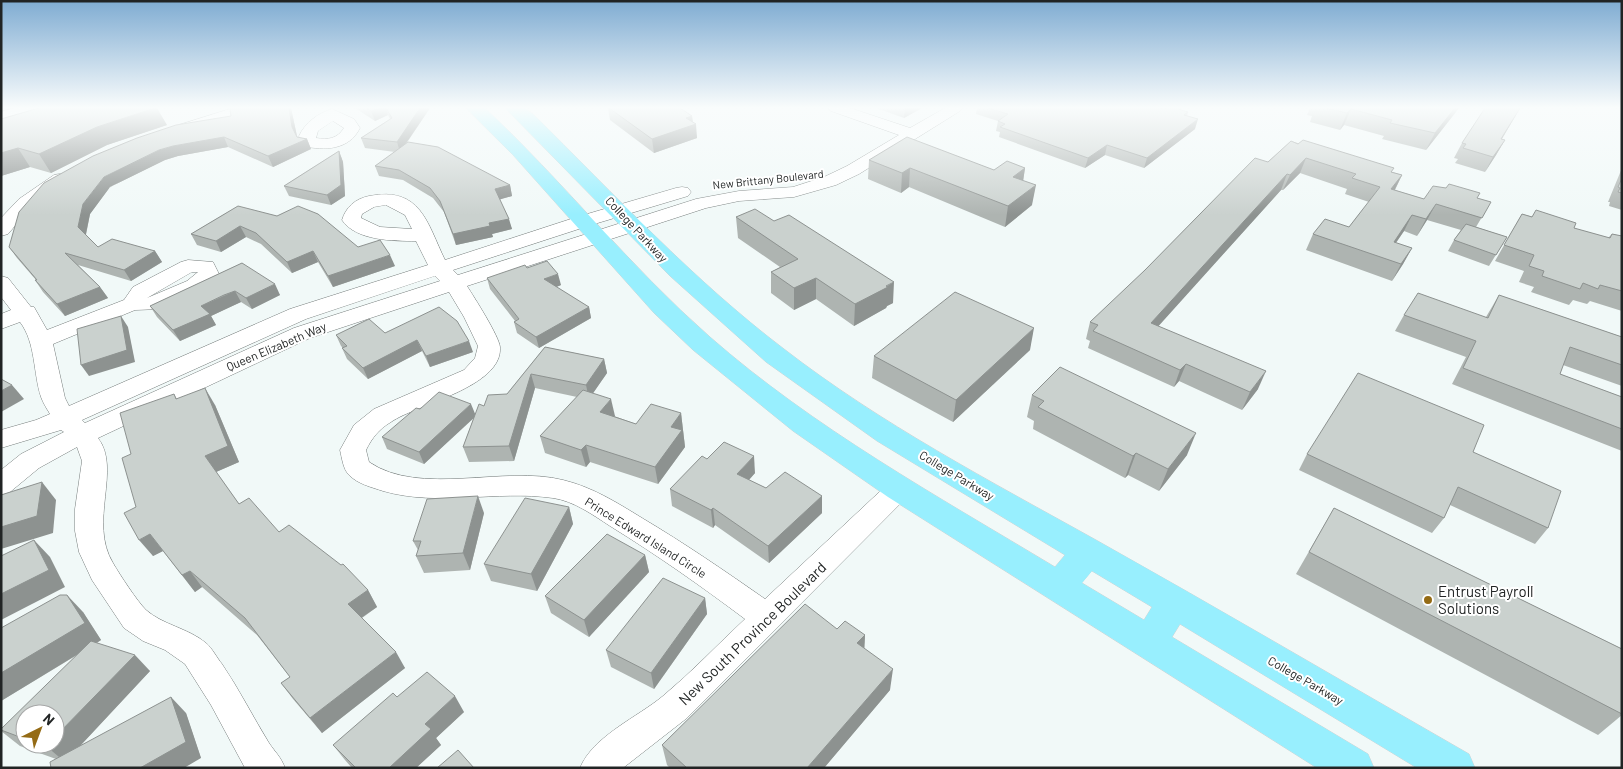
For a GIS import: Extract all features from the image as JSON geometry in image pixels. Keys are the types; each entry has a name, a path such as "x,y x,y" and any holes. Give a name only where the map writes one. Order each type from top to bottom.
{"main road":[{"path":"513,144 663,308 709,350 803,424 900,489 1058,588 1354,768"},
{"name":"College Parkway","path":"551,144 626,218 671,266 720,311 777,357 826,393 953,473 1455,768"},
{"path":"1058,588 1088,552"},
{"path":"1149,643 1173,602"}],"street":[{"name":"New Brittany Boulevard","path":"591,229 626,218 683,208 719,199 794,192 810,188 853,170 894,144"},
{"path":"1,230 25,203 48,186 74,171"},
{"name":"Queen Elizabeth Way","path":"1,439 73,426 446,276 591,229"},
{"name":"Prince Edward Island Circle","path":"423,235 446,276 475,317 489,346 486,360 472,375 382,415 363,431 353,450 357,467 375,479 432,489 524,486 556,489 584,497 702,571 768,618"},
{"path":"1,282 26,312 41,341 53,398 91,447 95,461 89,510 89,531 93,552 102,571 135,619 154,631 176,640 196,654 223,694 258,757 268,768"},
{"path":"41,341 132,304"},
{"path":"1,322 26,312"},
{"name":"Queen Elizabeth Way","path":"1,485 42,454 73,426"},
{"name":"New South Province Boulevard","path":"597,768 617,750 675,707 900,489"}],"building":[{"path":"1,144 61,144 39,154 18,148 1,153"},
{"path":"123,144 185,144 159,150 104,177 83,204 78,227 98,247 112,239 155,251 124,270 65,253 100,287 57,304 9,247 19,212 44,183 93,156"},
{"path":"240,144 296,144 268,156"},
{"path":"405,144 438,147 510,185 495,189 509,219 489,223 490,226 453,234 440,201 430,188 399,170 375,166"},
{"path":"896,144 925,144 994,170 1007,161 1025,168 1013,177 1036,185 1008,206 910,168 902,173 869,160"},
{"path":"1048,144 1165,144 1147,158 1107,145 1088,158"},
{"path":"1288,144 1316,144 1394,168 1391,172 1402,175 1391,189 1424,199 1433,186 1446,188 1449,184 1480,193 1477,198 1491,202 1482,218 1436,204 1426,219 1412,215 1394,242 1412,248 1401,264 1313,234 1325,219 1349,227 1380,187 1352,178 1356,174 1306,158 1290,175 1287,174 1151,323 1266,371 1250,392 1186,364 1180,370 1093,331 1098,325 1090,322 1145,270 1255,158 1268,162"},
{"path":"1466,144 1502,144 1493,157 1463,148"},
{"path":"339,151 341,185 327,195 284,186"},
{"path":"1622,178 1622,193 1618,192 1620,188 1618,187"},
{"path":"238,206 277,216 298,206 318,214 358,247 380,240 390,255 328,276 313,251 287,262 256,233 240,226 216,241 191,234"},
{"path":"755,209 774,221 789,215 894,282 855,304 816,278 794,288 771,272 798,259 736,217"},
{"path":"1536,210 1576,223 1574,228 1610,238 1612,234 1622,236 1622,291 1600,285 1598,289 1583,283 1580,289 1542,276 1544,271 1529,266 1534,255 1504,245 1522,214 1532,217"},
{"path":"1466,224 1507,237 1496,255 1454,240"},
{"path":"547,261 558,274 544,279 589,307 536,337 514,322 519,319 487,278 525,265 527,268"},
{"path":"242,263 275,284 246,298 235,291 224,295 201,306 210,314 173,330 150,306"},
{"path":"955,292 1034,328 956,400 874,356"},
{"path":"1418,293 1488,318 1499,295 1622,337 1622,365 1570,347 1560,374 1622,397 1622,429 1463,368 1476,341 1404,315"},
{"path":"439,307 457,321 469,341 426,356 417,340 363,368 342,348 347,346 336,335 369,319 385,333"},
{"path":"121,316 127,350 81,365 77,329"},
{"path":"545,347 604,359 586,385 531,374 509,446 463,447 479,404 484,406 488,395 507,394"},
{"path":"1060,367 1196,433 1168,469 1136,453 1133,456 1038,407 1044,401 1032,395"},
{"path":"1358,373 1484,425 1473,452 1561,491 1548,528 1458,487 1444,518 1307,454"},
{"path":"1,379 12,385 1,391"},
{"path":"205,388 228,446 205,456 239,504 249,498 279,532 289,525 341,565 343,564 368,590 348,604 396,652 310,718 281,683 290,677 245,618 190,571 182,575 150,534 139,540 124,513 136,507 122,458 131,454 120,413 174,394 176,399"},
{"path":"583,390 611,399 600,412 636,424 651,404 681,413 671,427 682,430 655,467 586,445 581,450 540,436"},
{"path":"439,392 471,404 419,452 382,437 416,408 420,409"},
{"path":"724,442 754,456 737,474 766,488 785,472 822,496 768,546 713,508 711,510 670,489 702,456 707,459"},
{"path":"42,482 37,516 1,527 1,495"},
{"path":"478,496 463,553 416,556 421,541 413,541 427,499"},
{"path":"525,498 569,507 531,574 484,564"},
{"path":"1334,508 1622,649 1622,714 1309,552"},
{"path":"607,534 645,555 584,620 545,596"},
{"path":"34,540 49,570 1,594 1,556"},
{"path":"663,578 705,598 651,673 606,650"},
{"path":"60,595 67,595 85,623 1,673 1,628"},
{"path":"805,604 837,629 845,621 865,635 857,643 893,669 807,768 687,768 662,745"},
{"path":"91,641 135,655 65,727 65,704 27,704"},
{"path":"427,672 455,696 425,724 431,729 389,768 356,768 333,745 393,693 397,697"},
{"path":"171,697 186,742 140,768 51,768 50,762"},
{"path":"15,715 15,735 1,729"},
{"path":"458,750 474,768 437,768"}],"place":[{"name":"Entrust Payroll Solutions","path":"1428,600"}]}
